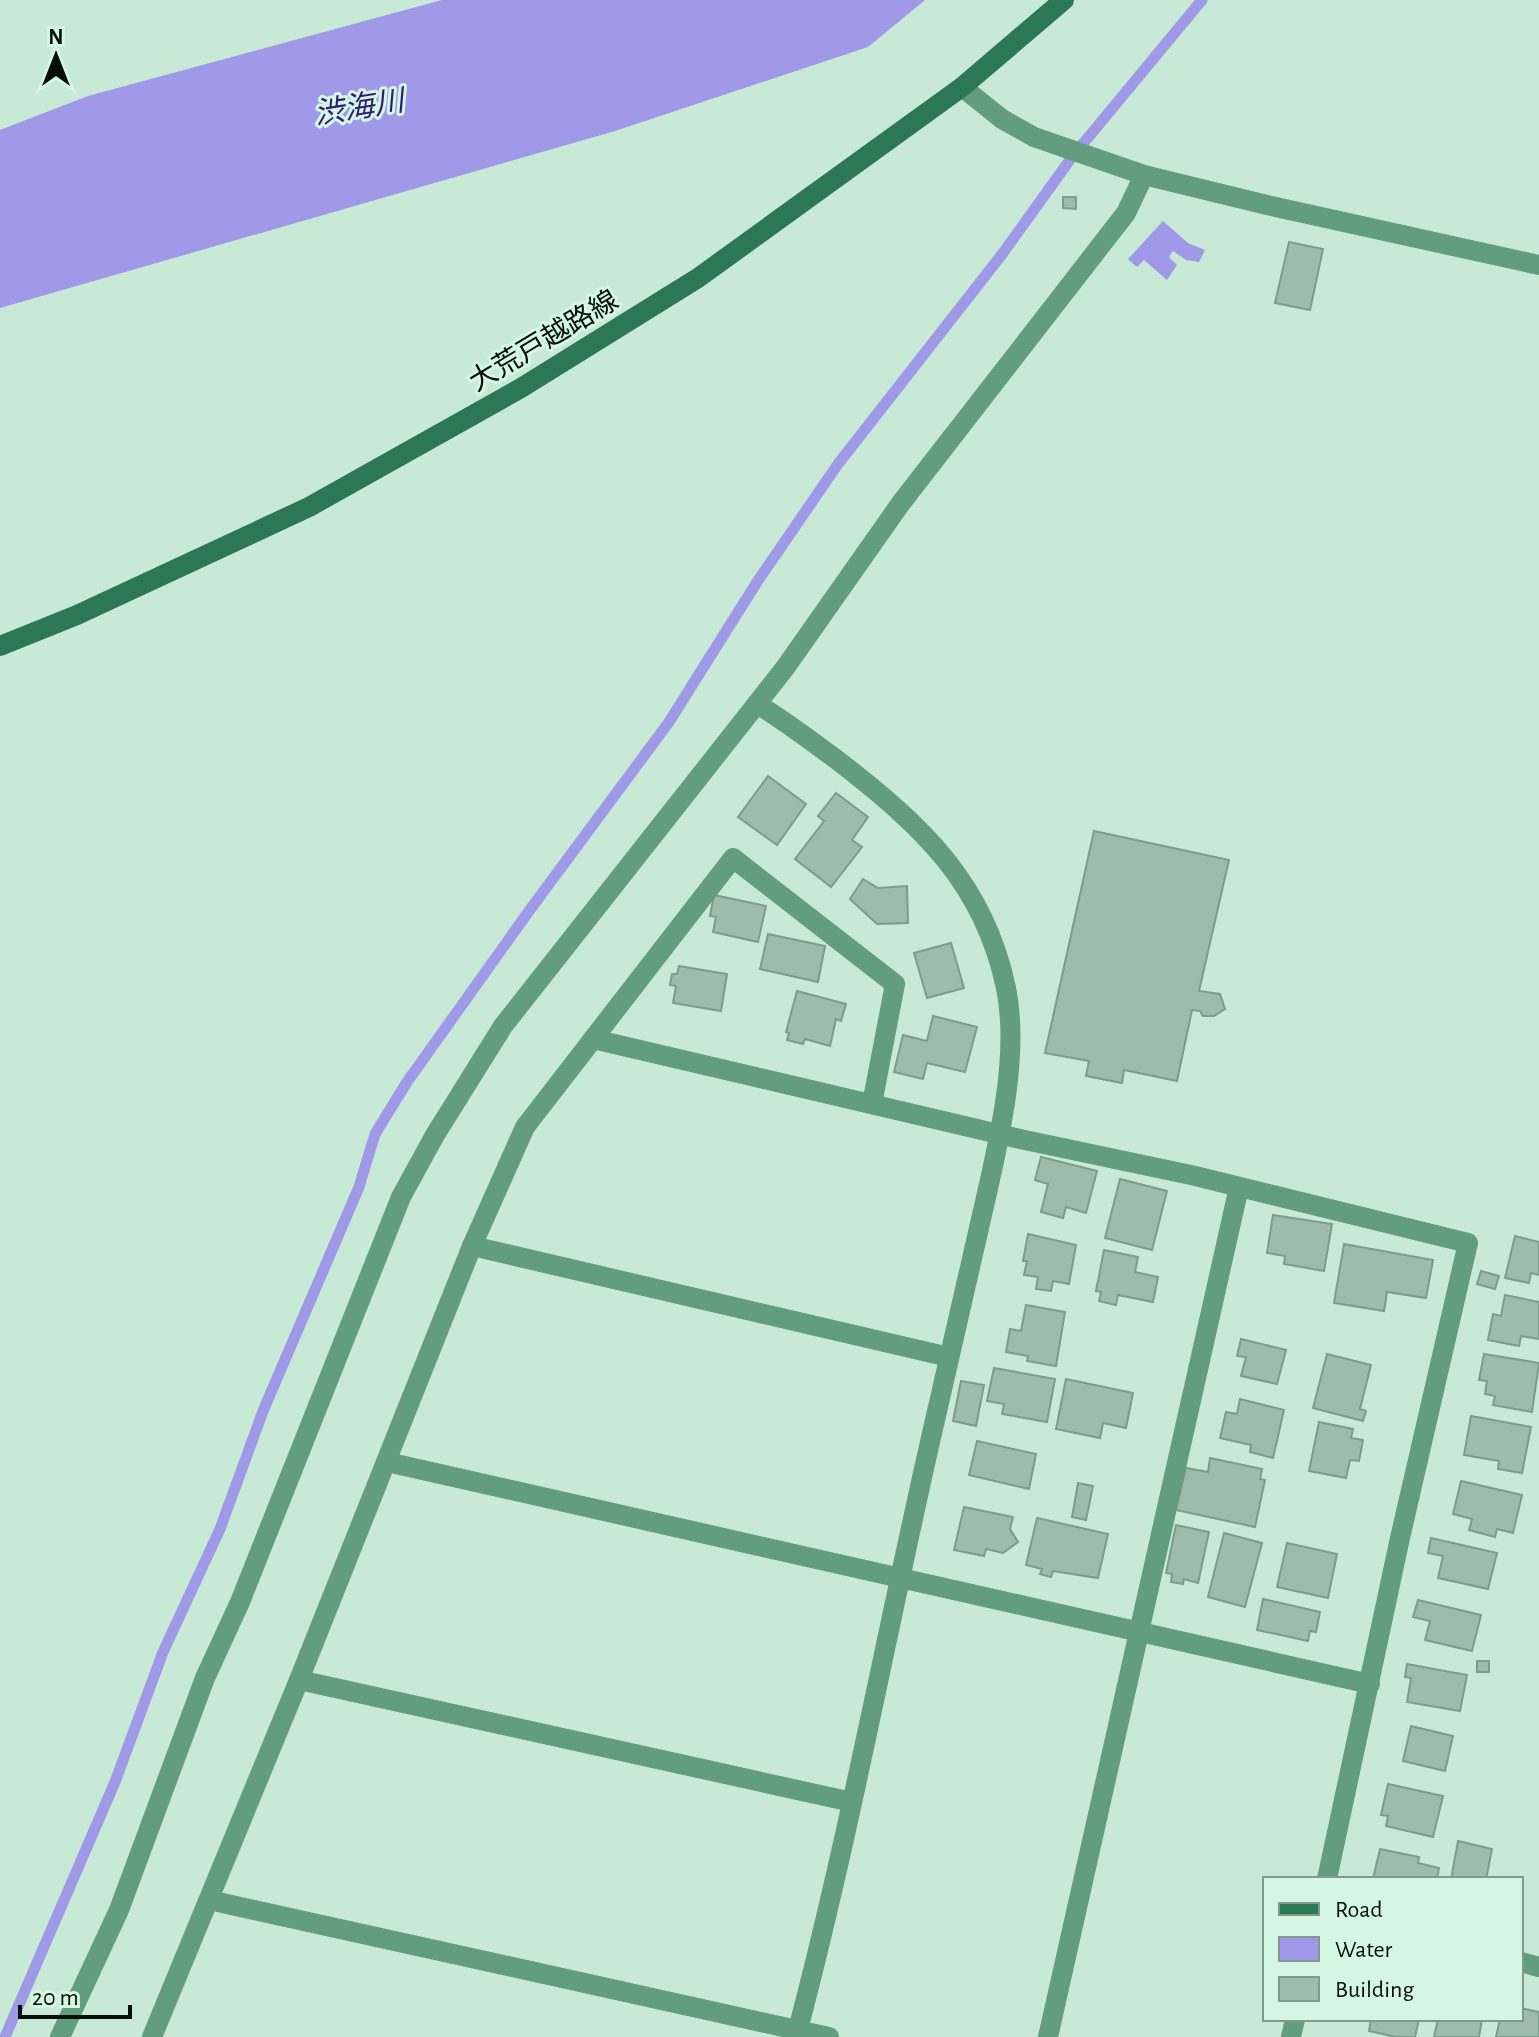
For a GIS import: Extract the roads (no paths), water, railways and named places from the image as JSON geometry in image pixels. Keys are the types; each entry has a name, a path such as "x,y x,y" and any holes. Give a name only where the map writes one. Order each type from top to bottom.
{"main road":[{"name":"大荒戸越路線","path":"0,646 77,615 309,507 521,388 698,278 962,87 1064,0"}],"street":[{"path":"962,87 1002,119 1034,137 1144,175 1539,265"},
{"path":"60,2037 119,1910 205,1678 240,1602 401,1197 435,1135 503,1026 757,704 901,503 1126,213 1144,175"},
{"path":"757,704 788,722 915,824 948,859 976,906 1006,990 1010,1052 1000,1132 852,1802 797,2033"},
{"path":"152,2037 472,1246 525,1127 733,858 895,984 872,1104"},
{"path":"593,1039 1239,1187 1468,1243 1400,1538 1327,1877"},
{"path":"1048,2037 1239,1187"},
{"path":"472,1246 949,1357"},
{"path":"387,1462 1370,1684"},
{"path":"299,1680 852,1802"},
{"path":"209,1900 797,2033 829,2037"}],"water":[{"name":"渋海川","path":"442,0 925,0 868,47 615,131 0,308 0,130 88,96"},
{"path":"1163,221 1188,243 1205,250 1199,262 1186,260 1173,251 1169,257 1177,265 1167,280 1144,260 1137,267 1128,259"}],"waterway":[{"path":"5,2037 115,1782 163,1652 220,1529 263,1411 359,1187 375,1134 407,1082 529,911 669,722 757,582 838,464 1003,253 1072,157 1202,0"}]}
